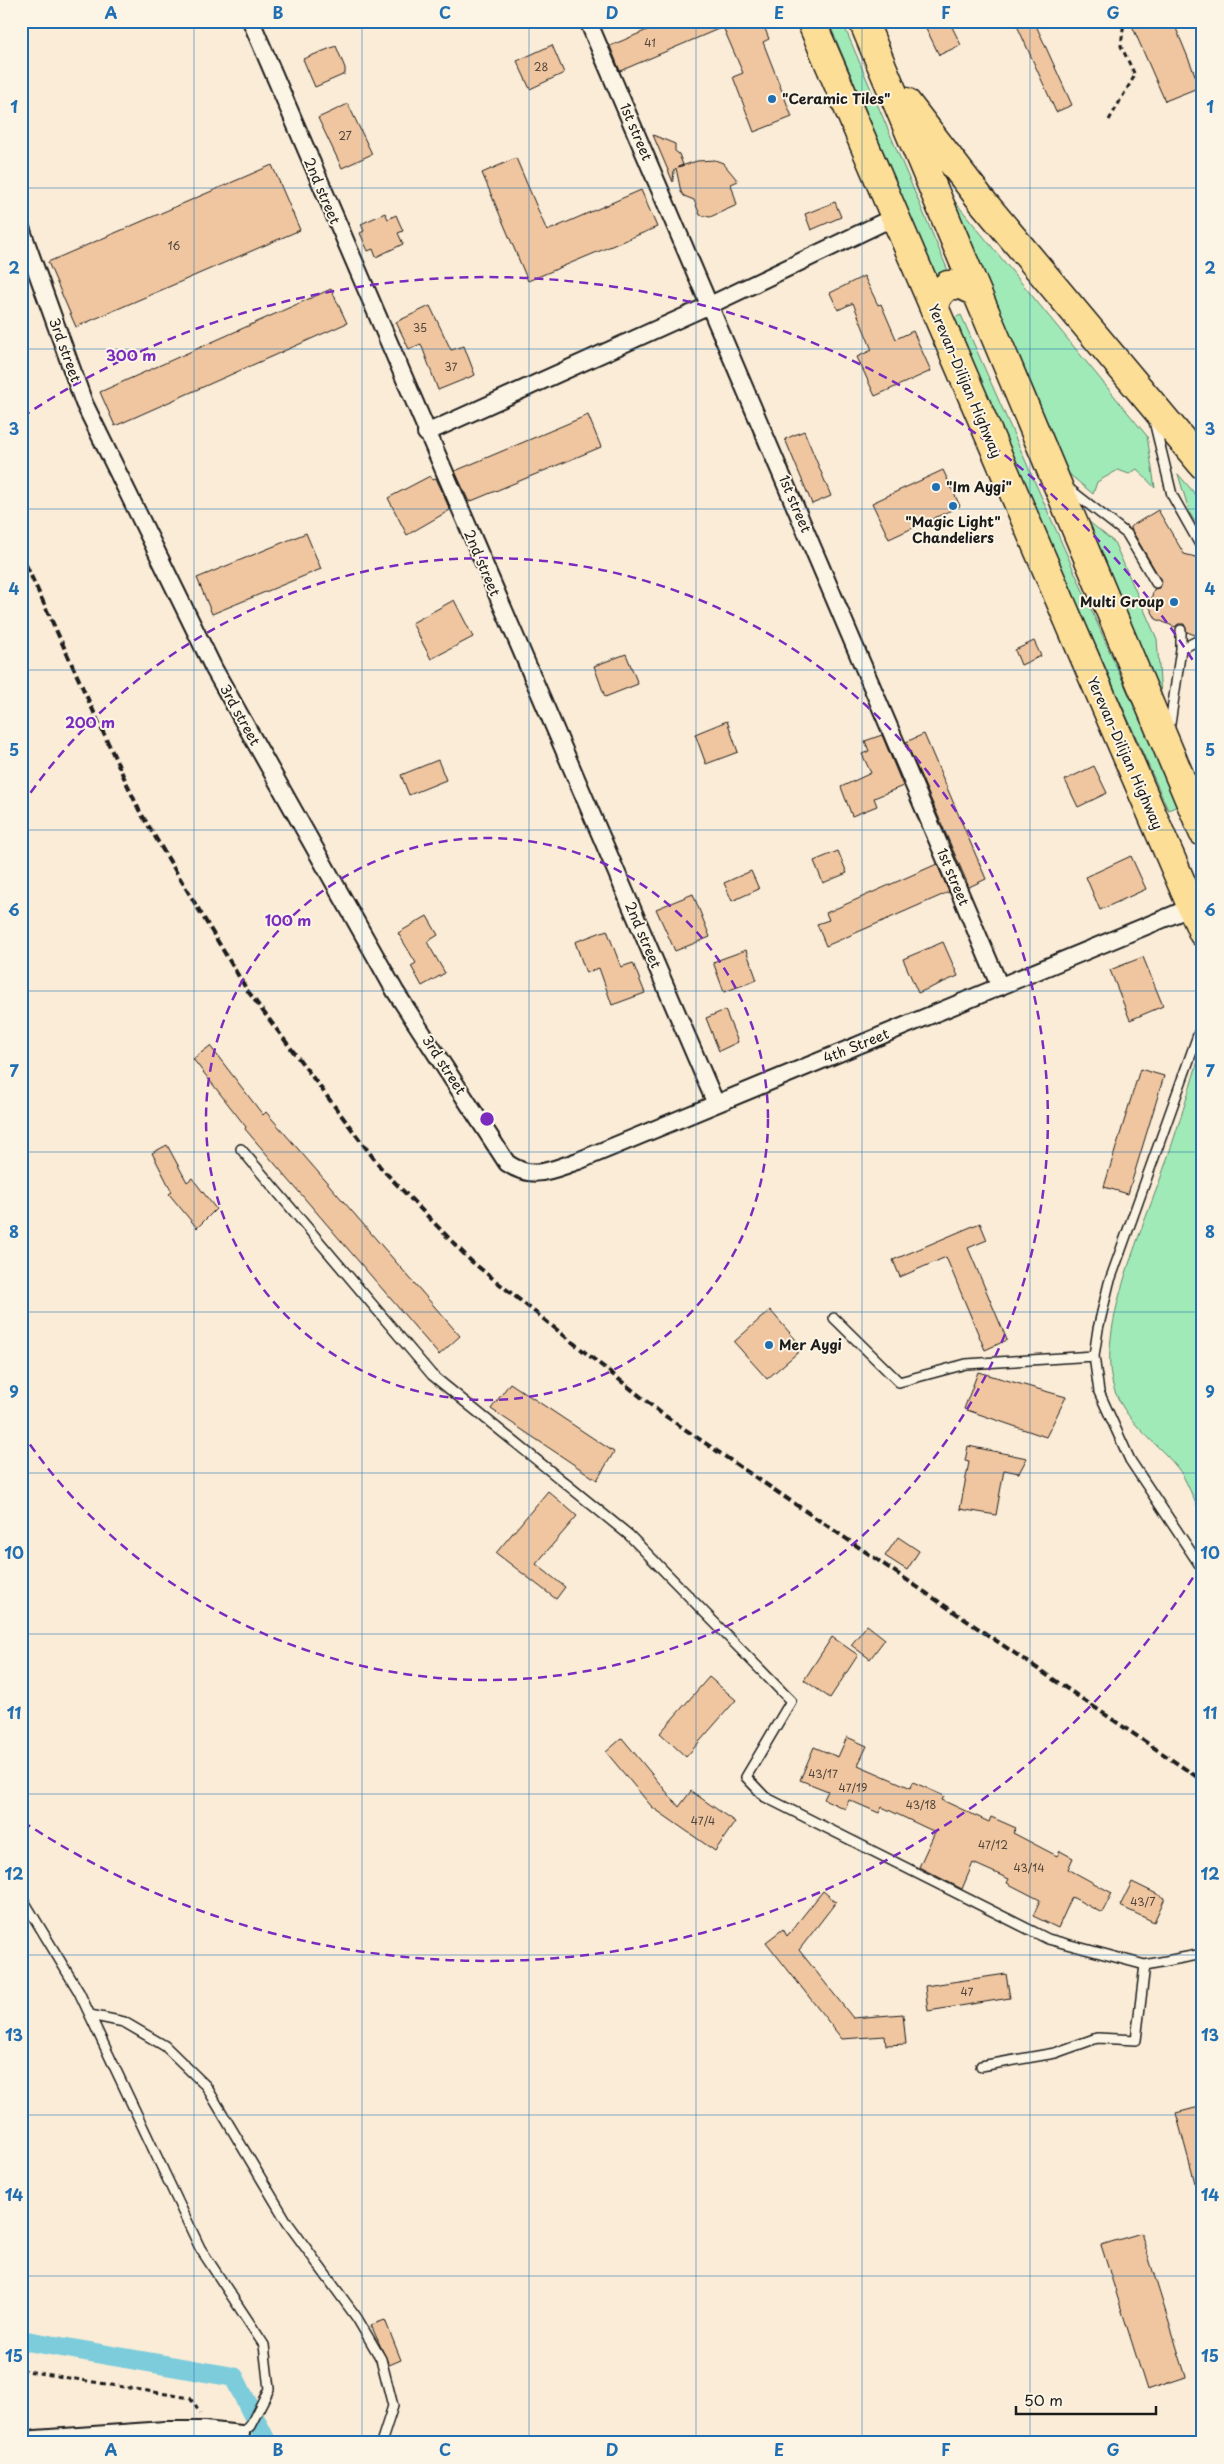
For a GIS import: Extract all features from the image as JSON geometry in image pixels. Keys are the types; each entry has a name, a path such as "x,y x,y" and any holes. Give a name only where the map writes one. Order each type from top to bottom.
{"highway":[{"name":"Yerevan-Dilijan Highway","path":"811,21 1203,932"},
{"path":"862,21 1200,827 1186,843 1174,844 1162,836"},
{"path":"884,73 982,201 1203,465"},
{"path":"933,306 939,294 948,285 961,285 974,291"}],"street":[{"name":"2nd street","path":"251,21 426,433 716,1104"},
{"name":"1st street","path":"588,21 1000,988"},
{"path":"426,433 710,305 894,217"},
{"name":"3rd street","path":"21,228 84,403 214,669 395,991 507,1163 518,1170"},
{"name":"4th Street","path":"518,1170 530,1174 537,1173 578,1161 1192,907"},
{"path":"21,2440 165,2430 204,2430 245,2434"}],"lane":[{"path":"1150,402 1172,495 1203,550"},
{"path":"1052,475 1126,534 1156,583"},
{"path":"1167,748 1181,649 1181,630"},
{"path":"1181,649 1203,638"},
{"path":"1203,1021 1110,1283 1098,1329 1094,1356 1099,1392 1130,1460 1203,1570"},
{"path":"241,1149 432,1375 629,1534 791,1701 746,1777 765,1797 1048,1939 1145,1965 1203,1954"},
{"path":"834,1318 898,1382 966,1364 1094,1356"},
{"path":"21,1896 79,1992 200,2248 264,2345 269,2389 245,2434"},
{"path":"980,2066 1055,2052 1097,2038 1136,2040 1145,1965"},
{"path":"90,2015 124,2022 165,2046 206,2086 287,2222 357,2318 381,2358 393,2406 381,2443"}],"path":[{"path":"1109,120 1135,75 1121,46 1124,21"},
{"path":"21,2370 190,2398 202,2415 204,2430"}],"green space":[{"path":"828,21 842,21 949,273 937,278"},
{"path":"947,192 1147,436 1155,488 1137,469 1129,474 1118,470 1097,482 1093,494 1057,464"},
{"path":"961,315 1178,806 1168,810 952,319"},
{"path":"1178,474 1203,503 1203,534 1190,514"},
{"path":"1072,508 1114,542 1157,639 1162,709"},
{"path":"1203,1044 1203,1517 1180,1472 1128,1415 1116,1394 1110,1371 1110,1344 1123,1284 1168,1158"}],"building":[{"path":"668,21 762,21 769,39 763,42 792,117 754,132 733,77 743,73 723,27 620,71 610,46"},
{"path":"935,21 949,21 961,45 939,55 925,26"},
{"path":"1015,21 1034,21 1072,105 1056,112"},
{"path":"1130,21 1173,21 1200,87 1165,101"},
{"path":"552,45 564,73 530,89 517,61"},
{"path":"336,46 345,68 345,74 315,87 303,59"},
{"path":"348,104 372,154 342,168 318,118"},
{"path":"653,135 675,144 675,151 679,154 683,165 678,167 697,161 715,160 723,163 738,181 731,184 737,205 710,217 700,215 694,200 684,196 681,192 676,168 674,170 673,182"},
{"path":"516,158 547,231 641,190 657,227 528,281 482,173"},
{"path":"272,165 300,230 76,327 48,262"},
{"path":"835,202 841,217 811,230 805,214"},
{"path":"385,213 388,219 396,215 403,231 398,233 403,244 376,257 373,249 368,251 360,233 364,231 361,224"},
{"path":"864,276 878,305 881,304 896,339 913,331 931,371 875,396 857,357 872,350 853,303 838,310 830,293"},
{"path":"331,289 347,323 115,426 100,392"},
{"path":"430,306 451,350 464,346 475,375 438,390 421,344 409,349 396,322"},
{"path":"588,415 601,447 469,502 455,471"},
{"path":"804,431 831,496 812,504 785,439"},
{"path":"943,470 960,506 889,539 872,503"},
{"path":"430,476 432,480 436,478 450,510 407,535 388,498"},
{"path":"1158,510 1184,554 1203,559 1203,631 1195,635 1187,632 1184,624 1178,624 1175,627 1156,619 1149,606 1154,589 1160,588 1162,582 1130,527"},
{"path":"306,533 321,569 212,614 197,578"},
{"path":"454,600 473,637 431,659 412,623"},
{"path":"1034,641 1041,656 1021,665 1015,650"},
{"path":"626,654 638,684 605,697 594,666"},
{"path":"727,721 738,752 706,764 695,734"},
{"path":"924,734 986,879 969,887 906,742"},
{"path":"882,735 903,786 874,798 877,806 852,816 841,787 871,773 862,754 869,751 865,741"},
{"path":"438,760 446,780 409,795 401,775"},
{"path":"1094,766 1107,793 1078,807 1065,780"},
{"path":"838,851 847,873 823,883 814,861"},
{"path":"1131,856 1146,889 1100,910 1086,877"},
{"path":"937,864 949,892 826,946 817,924 829,920 826,913"},
{"path":"751,871 759,889 732,901 724,883"},
{"path":"693,894 710,937 675,951 656,909"},
{"path":"427,916 438,935 427,942 445,973 422,986 411,966 416,963 398,933"},
{"path":"607,930 621,967 633,963 645,993 612,1005 599,968 586,973 575,942"},
{"path":"943,942 958,976 918,993 903,959"},
{"path":"746,950 757,980 724,992 713,962"},
{"path":"1143,957 1163,1006 1130,1020 1110,970"},
{"path":"725,1010 738,1042 719,1051 706,1018"},
{"path":"210,1046 263,1115 266,1112 460,1336 439,1355 245,1129 246,1127 193,1059"},
{"path":"1140,1069 1164,1076 1128,1194 1104,1187"},
{"path":"167,1145 187,1182 192,1178 216,1209 197,1228 169,1194 172,1192 152,1153"},
{"path":"980,1223 987,1240 968,1248 1007,1340 985,1350 946,1257 900,1277 893,1260"},
{"path":"770,1310 803,1348 767,1379 734,1342"},
{"path":"978,1372 1066,1397 1046,1437 964,1409"},
{"path":"510,1383 614,1452 597,1480 491,1409"},
{"path":"968,1446 1027,1458 1019,1473 1004,1470 996,1515 960,1509 969,1462 965,1461"},
{"path":"548,1491 577,1516 536,1564 565,1587 556,1599 496,1553"},
{"path":"898,1537 919,1551 907,1570 885,1556"},
{"path":"867,1625 885,1639 870,1659 851,1645"},
{"path":"832,1637 858,1655 830,1698 804,1680"},
{"path":"709,1677 736,1700 686,1757 660,1733"},
{"path":"847,1737 867,1746 858,1765 911,1788 913,1782 944,1796 942,1800 989,1822 991,1817 1016,1828 1013,1833 1057,1856 1060,1851 1073,1858 1068,1869 1112,1893 1102,1913 1072,1897 1058,1928 1033,1916 1040,1900 1007,1883 1009,1879 973,1863 962,1889 919,1867 935,1832 882,1807 879,1813 849,1800 845,1809 824,1799 828,1791 800,1780 814,1747 838,1757"},
{"path":"622,1738 679,1807 691,1791 735,1822 715,1851 652,1807 606,1752"},
{"path":"1132,1882 1165,1898 1154,1922 1120,1906"},
{"path":"823,1891 836,1902 799,1950 853,2018 903,2014 906,2044 886,2045 885,2036 842,2039 766,1942 783,1929 787,1936"},
{"path":"1006,1974 1010,1998 928,2011 925,1986"},
{"path":"1203,2106 1203,2193 1198,2194 1176,2113"},
{"path":"1141,2233 1186,2377 1147,2390 1101,2245"},
{"path":"385,2320 401,2360 389,2365 371,2325"}],"waterway":[{"path":"21,2340 234,2377 267,2443"}],"railway":[{"path":"21,554 139,810 247,990 381,1168 471,1261 661,1413 1203,1781"}],"place":[{"name":"\"Ceramic Tiles\"","path":"772,99"},
{"name":"\"Im Aygi\"","path":"936,487"},
{"name":"\"Magic Light\" Chandeliers","path":"953,506"},
{"name":"Multi Group","path":"1174,602"},
{"name":"Mer Aygi","path":"769,1345"}]}
